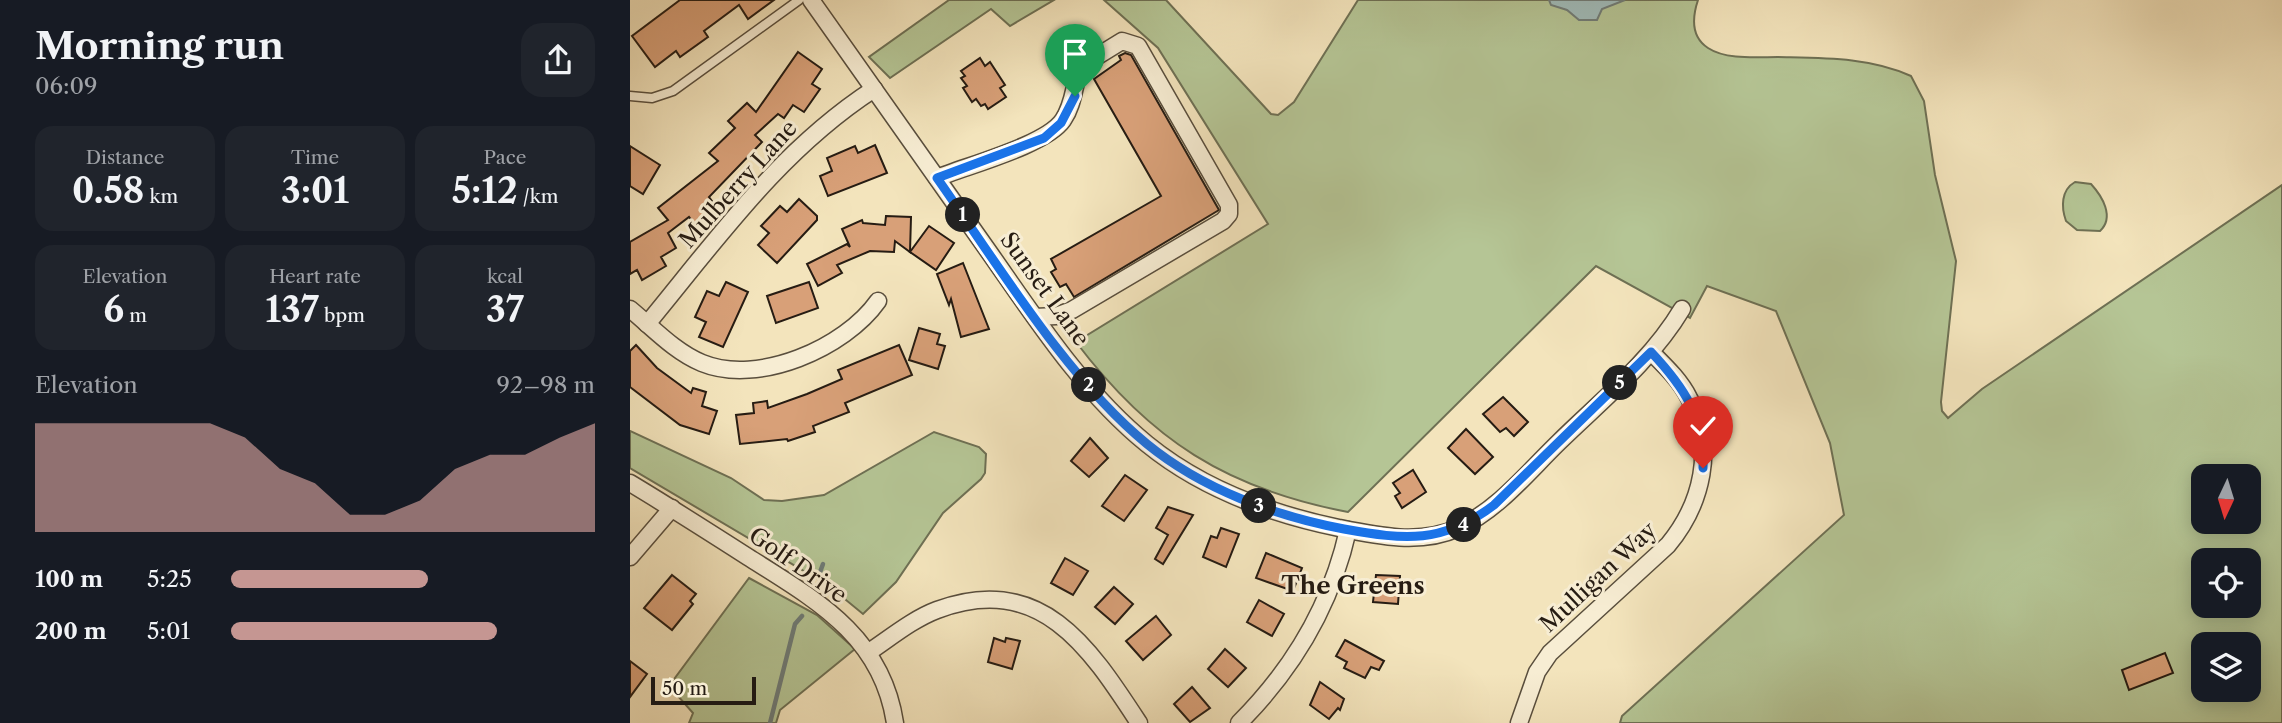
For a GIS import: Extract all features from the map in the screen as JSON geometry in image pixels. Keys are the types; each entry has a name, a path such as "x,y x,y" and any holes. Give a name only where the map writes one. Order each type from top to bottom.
{"street":[{"name":"Sunset Lane","path":"811,0 1035,317 1107,407 1149,446 1188,472 1248,502 1286,515 1348,530 1426,537 1471,522 1510,491 1651,352 1682,309"},
{"path":"937,178 1050,134 1061,123 1071,105 1078,72 1089,59 1122,41 1138,46 1229,205 1229,214 1223,221 1072,310 1056,316 1035,317"},
{"name":"Mulberry Lane","path":"647,324 780,164 813,133 874,89"},
{"path":"630,309 682,354 704,364 738,371 772,366 831,344 851,332 878,302"},
{"name":"Mulligan Way","path":"1519,723 1542,663 1668,545 1694,505 1703,468 1698,421 1684,389 1651,352"},
{"name":"Golf Drive","path":"630,482 827,607 869,652 892,705 895,723"},
{"path":"630,557 671,508"},
{"path":"1239,723 1276,683 1305,642 1331,589 1348,530"},
{"path":"869,652 936,611 987,601 1025,606 1059,623 1086,646 1139,723"}],"lane":[{"path":"630,96 652,98 673,90 799,0"}],"green space":[{"path":"949,0 1054,0 1010,26 991,9 890,78 869,57"},
{"path":"1104,0 1166,0 1271,114 1278,115 1294,102 1358,0 1698,0 1694,27 1702,44 1715,52 1742,57 1863,62 1911,76 1924,101 1935,175 1956,261 1941,402 1942,411 1948,418 1982,389 2282,185 2282,723 1620,723 1622,716 1844,515 1830,443 1776,311 1707,286 1690,318 1596,266 1348,512 1265,490 1194,455 1133,407 1076,342 1268,224 1158,48"},
{"path":"2075,182 2091,184 2103,200 2107,213 2100,231 2077,230 2066,221 2063,199 2070,185"},
{"path":"630,431 731,478 764,500 782,501 824,495 934,432 979,447 986,454 985,473 943,513 896,582 863,614 829,586 630,468"},
{"path":"749,578 817,615 855,649 780,710 776,723 689,723 693,713 669,686"}],"water":[{"path":"1549,0 1625,0 1602,9 1597,20 1579,20 1567,10 1551,5"}],"building":[{"path":"680,0 774,0 748,19 739,5 704,31 708,37 680,57 676,51 655,67 632,36"},
{"path":"798,52 822,69 812,84 820,89 804,112 793,105 784,118 778,114 755,135 762,142 709,197 718,209 696,226 689,217 668,233 676,248 661,257 666,266 642,280 637,270 630,274 630,242 668,220 658,208 718,161 709,153 735,128 728,121 747,103 756,112"},
{"path":"1125,53 1131,55 1219,210 1074,297 1066,284 1060,287 1051,272 1056,269 1051,259 1161,196 1094,79 1121,60 1119,56"},
{"path":"980,58 985,66 990,62 1005,85 1000,88 1006,97 988,109 985,104 981,106 976,99 972,102 963,88 967,86 961,78 965,76 961,71"},
{"path":"875,145 887,173 828,196 820,176 832,171 827,158 855,146 858,153"},
{"path":"630,146 660,165 643,194 630,186"},
{"path":"799,199 817,216 817,220 777,263 758,245 769,233 761,226 780,206 787,212"},
{"path":"886,216 911,217 910,252 895,241 894,252 870,251 837,265 842,273 818,286 807,264 847,244 850,247 842,229 862,220 863,223 885,225"},
{"path":"929,226 954,243 936,270 910,252"},
{"path":"963,263 989,329 961,337 951,299 949,305 937,274"},
{"path":"726,282 748,292 723,347 699,337 706,322 695,317 707,291 719,296"},
{"path":"809,282 818,308 776,323 767,296"},
{"path":"919,328 940,334 937,344 945,346 938,369 909,360"},
{"path":"636,345 657,368 691,393 693,388 706,392 702,406 717,411 709,434 680,425 630,387 630,351"},
{"path":"899,345 912,375 845,403 849,412 813,426 815,432 788,441 740,444 736,415 754,413 753,403 767,401 768,408 807,394 842,379 838,370"},
{"path":"1503,397 1528,422 1514,436 1506,428 1500,432 1483,414"},
{"path":"1466,429 1493,457 1475,474 1448,448"},
{"path":"1090,438 1108,458 1089,477 1071,461"},
{"path":"1413,470 1426,492 1402,508 1395,496 1400,493 1393,483"},
{"path":"1125,475 1147,490 1124,521 1102,506"},
{"path":"1168,507 1193,515 1163,564 1155,559 1168,535 1156,528"},
{"path":"1221,528 1239,534 1226,567 1203,557 1211,536 1217,538"},
{"path":"1266,553 1302,568 1293,591 1256,578"},
{"path":"1065,558 1088,571 1073,595 1051,583"},
{"path":"672,575 696,594 690,601 693,604 672,630 644,608"},
{"path":"1376,575 1400,576 1398,604 1373,602"},
{"path":"1114,587 1133,604 1115,624 1095,607"},
{"path":"1259,600 1284,614 1272,636 1247,622"},
{"path":"1156,616 1171,635 1143,660 1126,641"},
{"path":"994,638 1005,642 1006,638 1020,641 1012,669 988,662"},
{"path":"1345,640 1384,661 1379,670 1371,667 1365,678 1344,668 1347,662 1336,656"},
{"path":"1225,649 1246,668 1228,687 1208,669"},
{"path":"2165,653 2173,673 2129,690 2122,670"},
{"path":"630,661 647,674 630,697"},
{"path":"1320,682 1344,699 1340,710 1338,708 1329,719 1310,705"},
{"path":"1192,687 1210,708 1190,722 1174,704"}],"waterway":[{"path":"819,575 823,564"},
{"path":"770,723 795,624 802,616"}],"district":[{"name":"The Greens","path":"1353,585"}],"route":[{"path":"1075,96 1061,123 1044,138 937,178 1035,317 1107,407 1149,446 1188,472 1248,502 1307,521 1387,536 1436,536 1471,522 1494,505 1651,352 1684,389 1695,409 1701,432 1703,468"}]}
